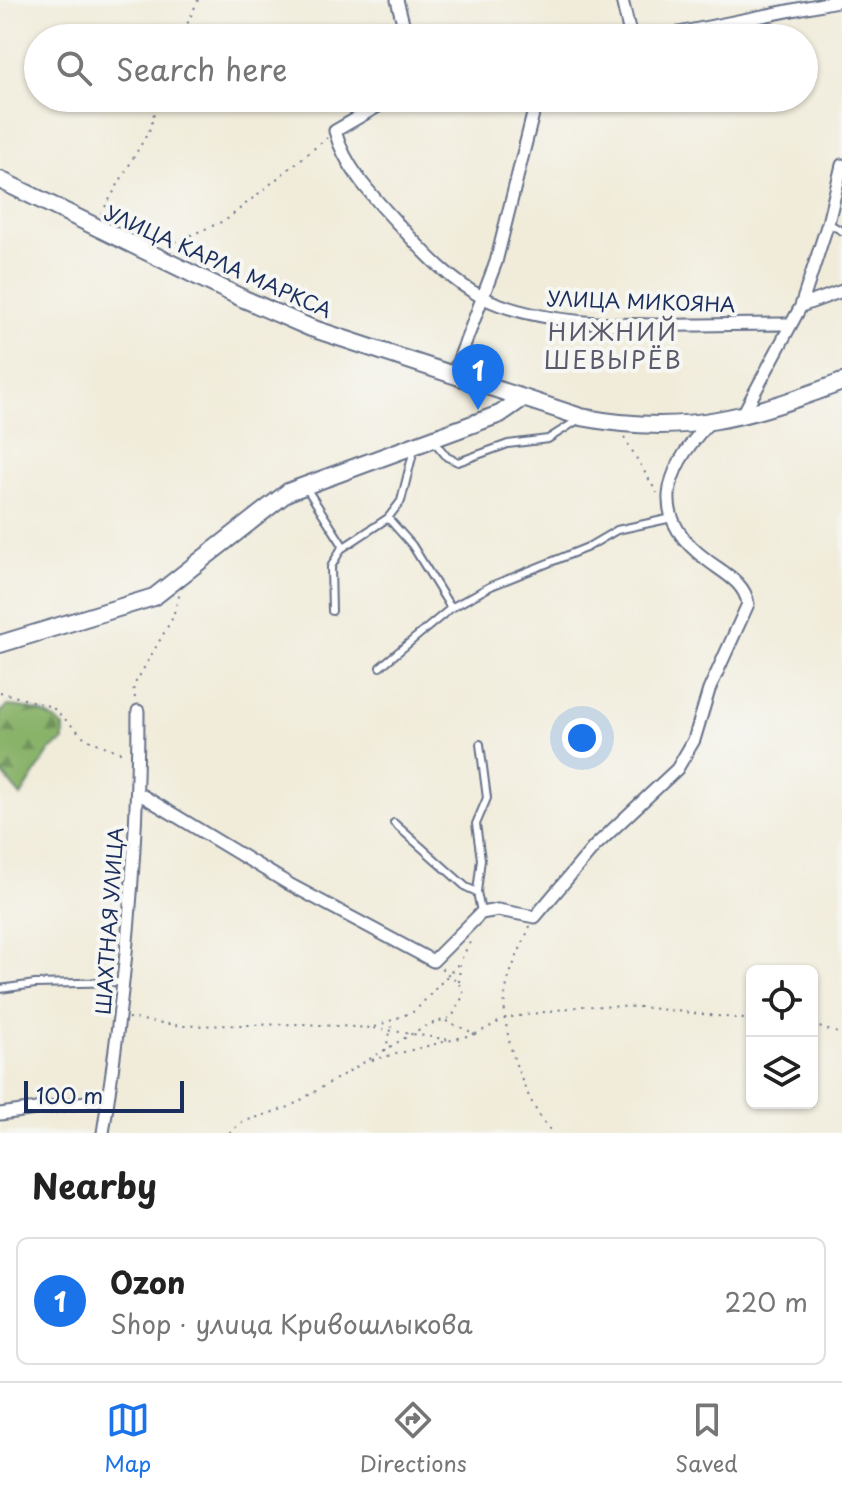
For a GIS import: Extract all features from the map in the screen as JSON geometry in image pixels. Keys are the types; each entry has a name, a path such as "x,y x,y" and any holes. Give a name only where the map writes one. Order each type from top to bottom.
{"street":[{"path":"397,0 403,24"},
{"path":"622,0 628,24"},
{"path":"723,24 842,0"},
{"path":"335,131 368,112"},
{"path":"453,375 496,262 534,112"},
{"name":"УЛИЦА МИКОЯНА","path":"335,131 353,169 380,205 450,276 482,297 533,317 605,323 789,324"},
{"path":"743,414 801,306 828,223 842,165"},
{"name":"УЛИЦА КАРЛА МАРКСА","path":"0,180 93,227 311,328 581,417 616,424 707,425 842,382"},
{"path":"801,306 842,291"},
{"path":"0,644 154,597 288,492 500,414 523,398"},
{"path":"138,793 289,884 433,961 481,913 498,910 535,917 594,847 677,769 694,740 709,690 743,621 748,604 743,590 685,542 670,513 671,474 707,425"},
{"name":"ШАХТНАЯ УЛИЦА","path":"103,1133 123,982 138,793 138,711"},
{"path":"0,1114 108,1099"}],"lane":[{"path":"828,223 842,231"},
{"path":"432,439 447,457 458,462 508,444 548,439 561,434 581,417"},
{"path":"332,611 331,567 344,547 388,518 401,501 415,445"},
{"path":"305,486 344,547"},
{"path":"380,667 451,608 545,562 588,547 617,530 670,513"},
{"path":"388,518 412,545 451,608"},
{"path":"480,744 487,798 476,824 481,859 477,892 481,913"},
{"path":"394,823 466,887 477,892"},
{"path":"0,989 35,984 123,982"}],"path":[{"path":"187,24 198,0"},
{"path":"93,227 135,158 150,129 154,112"},
{"path":"148,252 198,235 226,220 335,131"},
{"path":"616,424 670,513"},
{"path":"138,711 133,687 172,619 187,572"},
{"path":"0,692 52,707 86,739 138,759"},
{"path":"535,917 510,972 506,1018 534,1110 553,1133"},
{"path":"459,984 460,962 470,941 472,923"},
{"path":"433,961 459,984 464,994 446,1021"},
{"path":"372,1028 415,1011 460,962"},
{"path":"370,1060 476,1034 506,1018 583,1006 642,1007 746,1019"},
{"path":"120,1017 182,1026 303,1024 372,1028 452,1040"},
{"path":"384,1051 393,1021"},
{"path":"229,1133 242,1122 289,1107 425,1026 446,1021 476,1034"},
{"path":"818,1027 842,1034"}],"green space":[{"path":"8,706 38,712 64,728 64,741 50,750 21,796 0,771 0,713"}],"place":[{"name":"Ozon","path":"478,410"}],"district":[{"name":"НИЖНИЙ ШЕВЫРЁВ","path":"613,347"}]}
